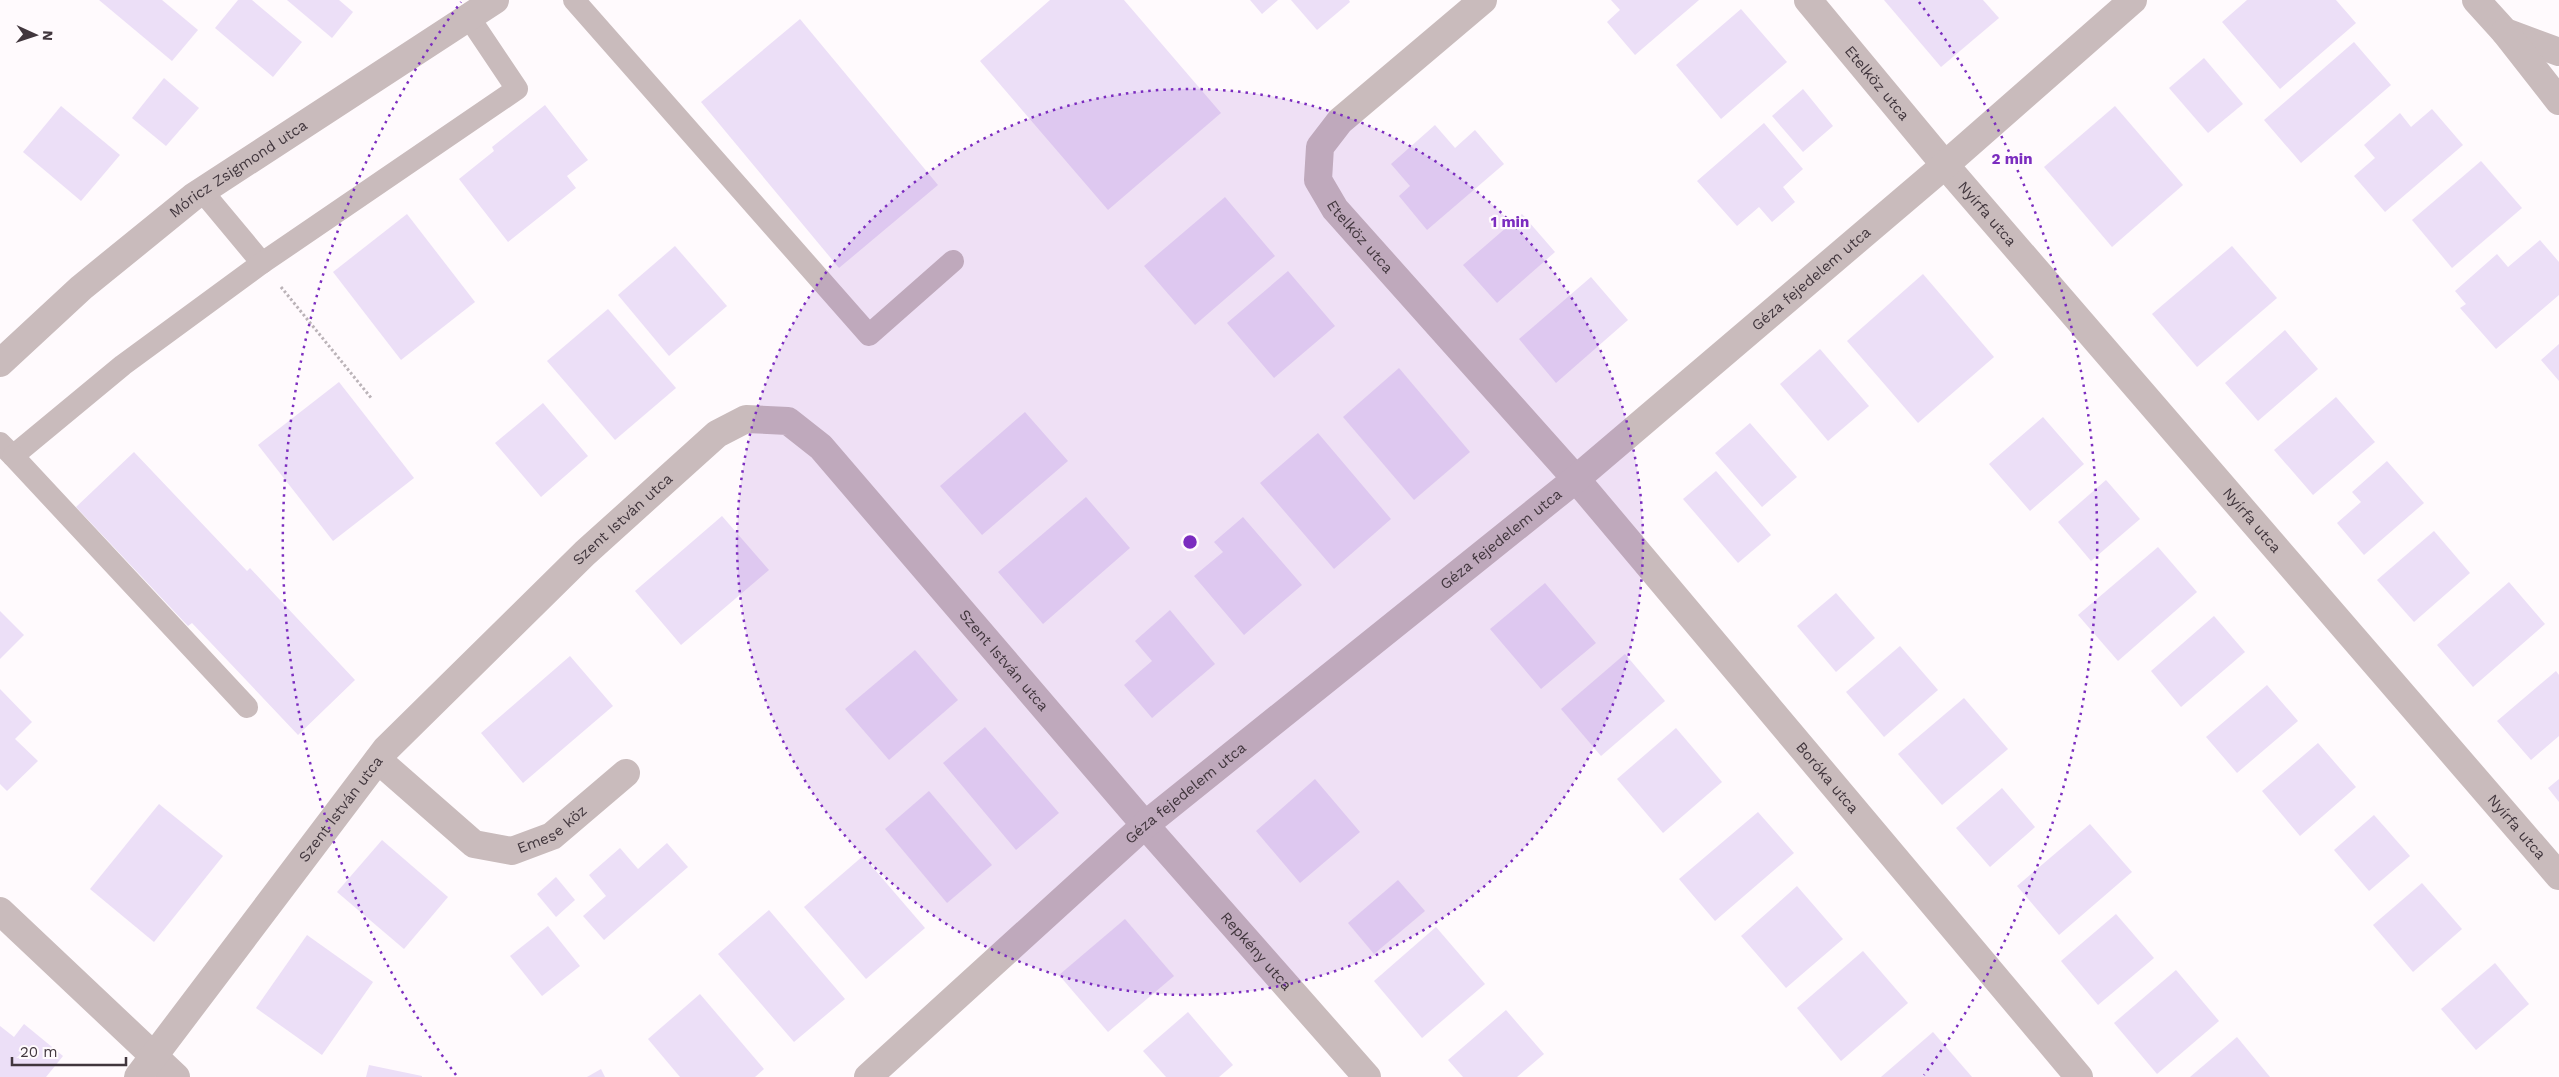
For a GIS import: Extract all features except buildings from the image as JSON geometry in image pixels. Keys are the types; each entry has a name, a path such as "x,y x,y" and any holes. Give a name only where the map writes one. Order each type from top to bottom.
{"street":[{"name":"Móricz Zsigmond utca","path":"0,363 81,288 202,191 494,0"},
{"name":"Etelköz utca","path":"1483,0 1340,121 1320,147 1318,180 1334,209 1576,479"},
{"name":"Etelköz utca","path":"1808,0 1945,165"},
{"name":"Géza fejedelem utca","path":"868,1077 1145,825 1576,479 1945,165 2133,0"},
{"path":"2476,0 2559,101"},
{"path":"2504,32 2559,52"},
{"name":"Nyírfa utca","path":"1945,165 2559,876"},
{"name":"Szent István utca","path":"138,1077 378,760 394,742 585,553 716,434 746,418 788,421 820,447 1145,825"},
{"name":"Boróka utca","path":"1576,479 2079,1077"},
{"name":"Emese köz","path":"378,760 474,844 512,851 552,836 626,773"},
{"name":"Repkény utca","path":"1145,825 1367,1077"},
{"path":"0,911 176,1077"}],"lane":[{"path":"574,0 869,335 953,261"},
{"path":"247,707 7,450 262,264 517,89 468,16"},
{"path":"202,191 262,264"}],"path":[{"path":"262,264 372,399"}]}
